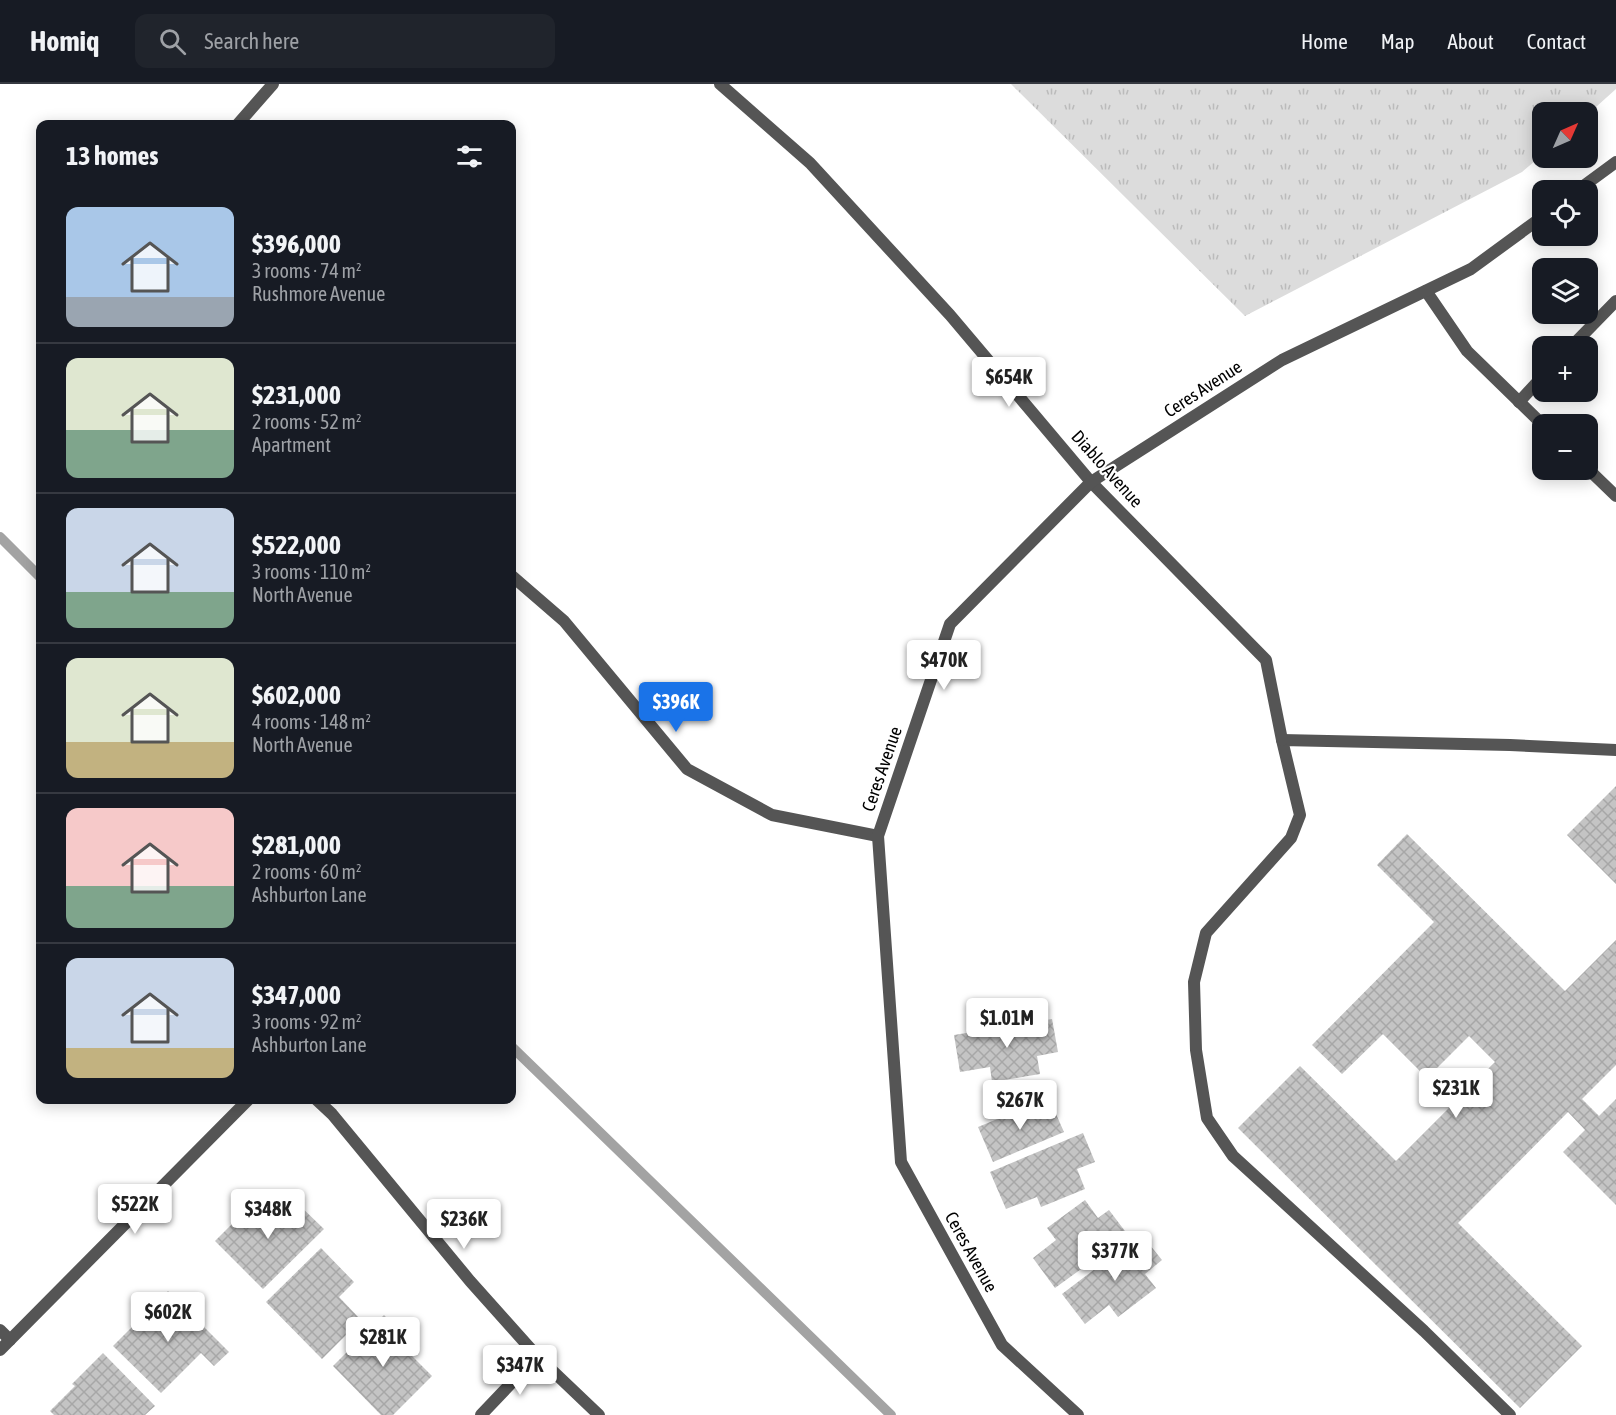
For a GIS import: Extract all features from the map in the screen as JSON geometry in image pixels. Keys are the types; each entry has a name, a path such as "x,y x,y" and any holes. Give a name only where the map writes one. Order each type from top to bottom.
{"street":[{"path":"242,120 273,84"},
{"name":"Diablo Avenue","path":"720,84 810,163 950,315 1091,482 1266,660 1300,815 1291,838 1206,933 1194,982 1196,1050 1208,1118 1233,1156 1424,1331 1510,1415"},
{"path":"1592,180 1616,162"},
{"name":"Ceres Avenue","path":"1078,1415 1002,1345 901,1162 878,837 951,624 1091,482 1282,360 1471,269 1532,224"},
{"path":"1426,291 1467,351 1532,414"},
{"path":"1582,336 1616,301"},
{"path":"1519,402 1532,388"},
{"path":"1598,479 1616,496"},
{"path":"516,579 564,621 687,769 772,815 878,837"},
{"path":"1282,740 1616,750"},
{"path":"0,1350 244,1104"},
{"path":"321,1104 470,1281 537,1356 599,1415"},
{"path":"0,1330 10,1340"},
{"path":"481,1415 537,1356"}],"green space":[{"path":"1011,84 1616,84 1616,89 1598,105 1598,102 1532,102 1532,164 1522,172 1245,316"}],"building":[{"path":"1616,786 1616,884 1567,835"},
{"path":"1407,834 1565,991 1616,940 1616,1065 1582,1099 1599,1116 1616,1099 1616,1205 1563,1152 1585,1130 1568,1112 1458,1223 1582,1346 1520,1408 1238,1128 1300,1066 1396,1161 1495,1062 1469,1036 1427,1078 1383,1034 1342,1074 1312,1045 1434,922 1377,865"},
{"path":"1052,1019 1058,1052 1037,1056 1040,1074 992,1082 990,1067 960,1072 954,1035"},
{"path":"1051,1103 1064,1132 993,1162 978,1127 1024,1108 1027,1113"},
{"path":"1083,1133 1095,1162 1077,1169 1085,1189 1041,1207 1037,1197 1006,1209 990,1172"},
{"path":"257,1199 278,1219 296,1202 324,1229 263,1289 215,1241"},
{"path":"1085,1200 1098,1218 1109,1210 1128,1235 1055,1288 1033,1258 1056,1240 1047,1228"},
{"path":"1141,1234 1162,1260 1145,1274 1156,1288 1118,1317 1109,1305 1085,1324 1062,1294"},
{"path":"321,1248 354,1282 339,1297 361,1320 322,1359 266,1302"},
{"path":"168,1291 229,1352 214,1366 201,1353 161,1393 113,1346"},
{"path":"384,1315 410,1342 404,1348 432,1376 393,1415 381,1415 333,1366"},
{"path":"103,1353 155,1406 145,1415 54,1415 50,1411 75,1386 72,1384"}],"waterway":[{"path":"0,537 36,573"},
{"path":"516,1051 891,1415"}]}
